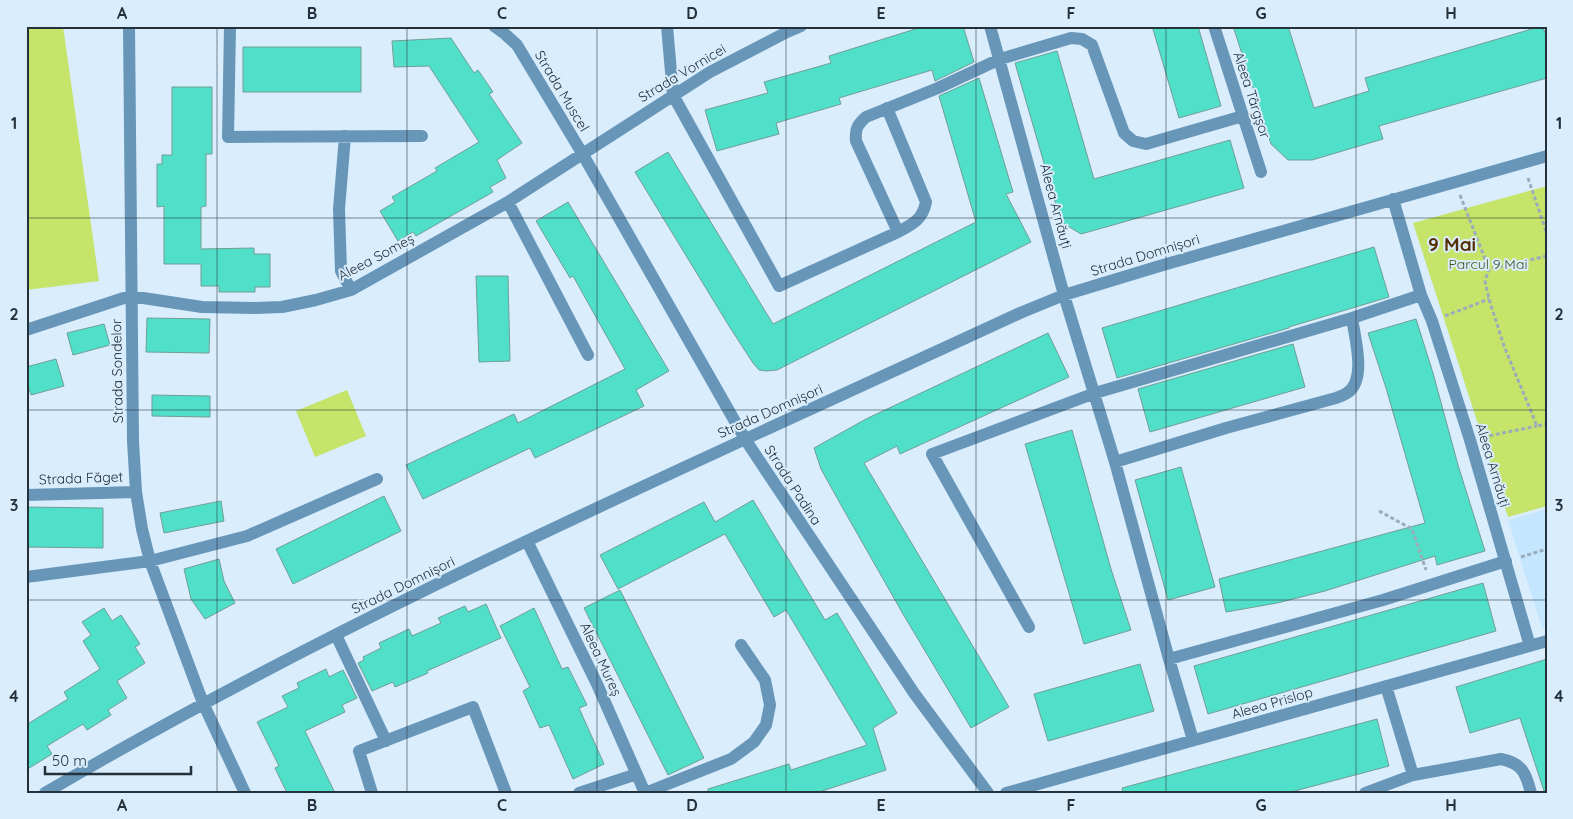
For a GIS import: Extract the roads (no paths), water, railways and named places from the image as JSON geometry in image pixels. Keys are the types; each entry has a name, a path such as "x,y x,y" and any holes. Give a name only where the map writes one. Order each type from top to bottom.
{"street":[{"name":"Strada Sondelor","path":"129,26 130,296 136,492 150,562 203,704 245,793"},
{"path":"230,26 228,137 422,136"},
{"name":"Strada Muscel","path":"494,26 517,45 582,153"},
{"path":"667,26 673,95 779,286 912,225 924,213 926,202 887,108"},
{"name":"Strada Vornicei","path":"582,153 710,72 786,29 801,26"},
{"name":"Aleea Arnăuți","path":"990,26 1064,295 1095,393 1193,740"},
{"name":"Aleea Târgșor","path":"1214,26 1261,172"},
{"path":"898,232 856,141 855,130 859,123 866,117 1000,59 1071,38 1082,39 1092,45 1124,133 1133,141 1146,144 1243,116"},
{"path":"345,136 339,209 341,262 342,271 351,290"},
{"name":"Aleea Someș","path":"130,296 202,307 255,308 282,307 351,290 508,202 582,153"},
{"name":"Strada Padina","path":"582,153 745,439 908,685 988,793"},
{"name":"Strada Domnișori","path":"45,793 203,704 527,540 1020,313 1064,295 1163,265 1547,156"},
{"name":"Aleea Arnăuți","path":"1393,199 1422,295 1470,440 1530,646"},
{"path":"508,202 588,355"},
{"path":"1029,627 932,454 1095,393 1352,318 1422,295"},
{"path":"26,330 130,296"},
{"path":"1115,462 1348,393 1356,382 1359,369 1352,318"},
{"path":"26,577 150,562 247,536 377,479"},
{"name":"Strada Făget","path":"26,495 136,492"},
{"name":"Aleea Mureș","path":"527,540 597,684 645,793"},
{"path":"1169,659 1383,600 1506,561"},
{"path":"336,635 386,741"},
{"name":"Aleea Prislop","path":"1006,793 1547,641"},
{"path":"645,793 731,759 754,742 766,725 770,705 765,680 742,645"},
{"path":"1386,686 1413,776"},
{"path":"372,793 359,752 473,707 506,793"},
{"path":"1364,793 1413,776 1501,759 1512,761 1527,776 1531,793"},
{"path":"579,793 637,774"}],"district":[{"name":"9 Mai","path":"1452,244"}],"park label":[{"name":"Parcul 9 Mai","path":"1488,264"}]}
